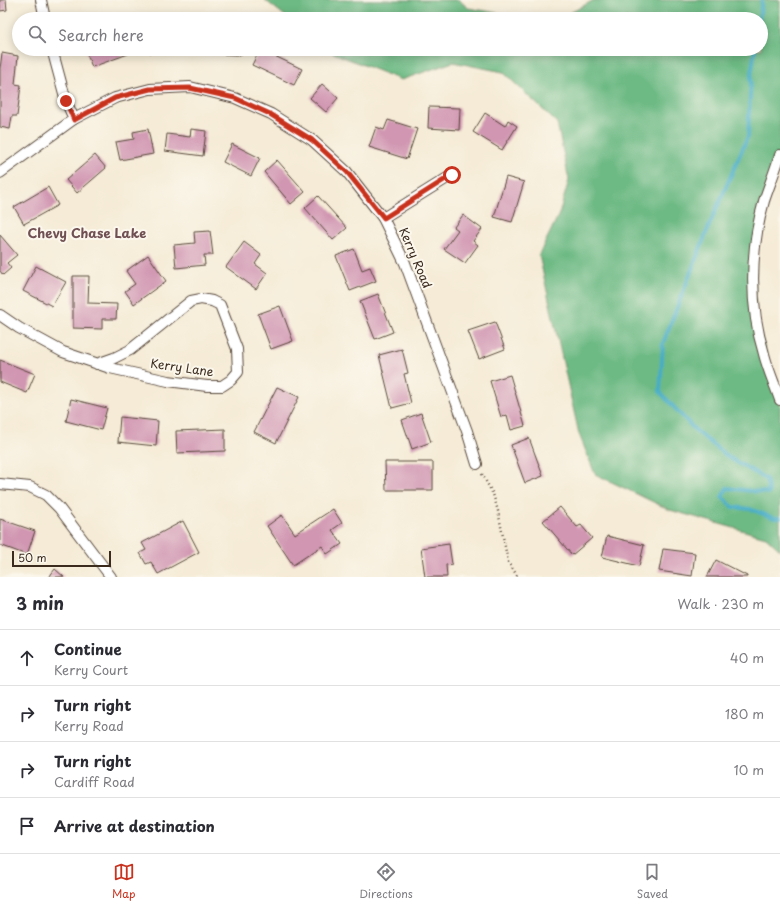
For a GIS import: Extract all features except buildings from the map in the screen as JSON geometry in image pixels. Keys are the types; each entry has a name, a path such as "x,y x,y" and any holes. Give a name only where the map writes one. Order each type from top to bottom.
{"street":[{"path":"41,0 44,12"},
{"path":"54,56 66,101 74,120"},
{"name":"Kerry Road","path":"0,173 74,120 115,98 150,89 190,88 235,98 270,114 312,140 347,172 384,218 405,263 467,431 477,464"},
{"path":"780,155 778,171 764,202 756,242 753,282 756,315 763,354 780,400"},
{"path":"384,218 452,175"},
{"name":"Kerry Lane","path":"0,315 18,328 63,352 97,364 110,368 168,381 207,386 222,386 231,380 238,372 239,363 237,349 220,305 212,301 201,300 191,301 130,350 97,364"},
{"path":"0,484 30,487 46,496 59,508 111,577"}],"path":[{"path":"477,464 493,494 501,524 508,562 518,577"}],"green space":[{"path":"265,0 459,0 468,8 492,12 280,12"},
{"path":"594,0 780,0 780,155 756,242 755,315 780,400 780,550 766,537 670,510 595,474 579,434 539,255 559,214 569,180 557,123 503,72 453,62 401,80 341,56 768,56 768,12 572,12"}],"waterway":[{"path":"760,12 762,0"},
{"path":"754,56 751,76 748,136 709,226 663,343 660,392 694,429 728,457 766,479 769,493 727,488 722,497 733,507 750,509 774,518 780,518"}],"district":[{"name":"Chevy Chase Lake","path":"87,233"}],"route":[{"path":"66,101 74,120 115,98 150,89 190,88 235,98 270,114 312,140 347,172 384,218 452,175"}]}
